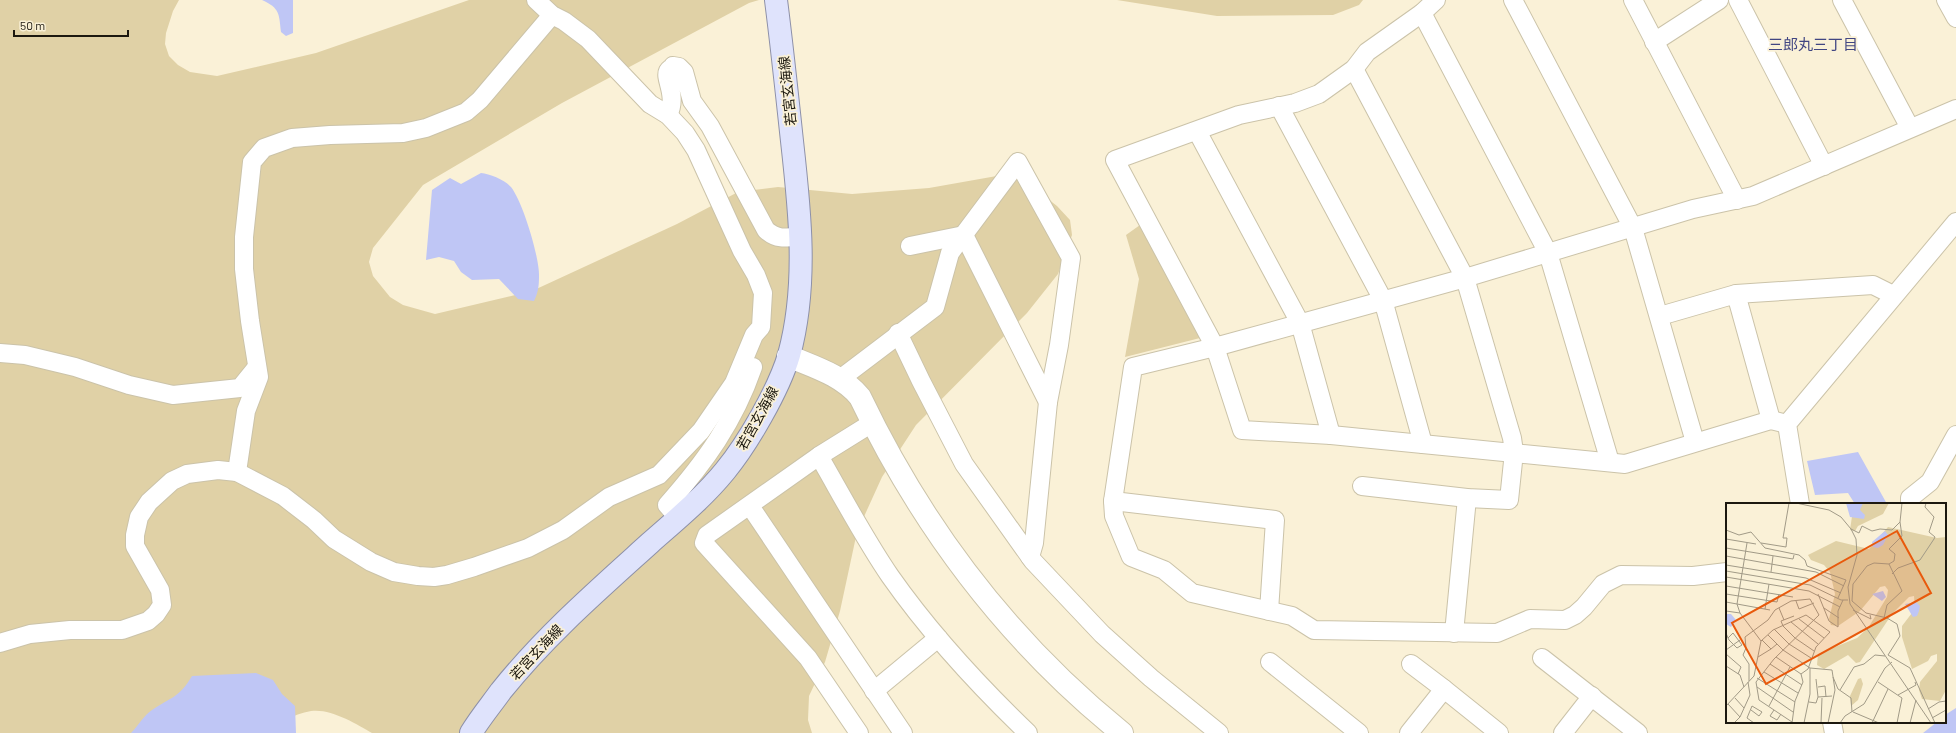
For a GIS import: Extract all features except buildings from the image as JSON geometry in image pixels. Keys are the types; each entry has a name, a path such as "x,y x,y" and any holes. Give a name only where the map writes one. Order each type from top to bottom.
{"main road":[{"name":"若宮玄海線","path":"471,733 478,721 523,663 586,601 707,490 739,452 760,418 788,356 798,309 800,236 799,201 776,0"}],"street":[{"path":"536,0 552,15 564,21 588,39 650,104 668,115 685,133 696,150 742,251 756,275 763,293 757,357 748,381 723,434 694,475 667,505 678,518"},
{"path":"1436,0 1422,13 1367,52 1354,69 1319,94 1295,103 1239,115 1115,160 1215,347 1242,430 1332,434 1625,464 1696,442 1779,422 1893,295 1956,222"},
{"path":"1513,0 1633,228 1696,442"},
{"path":"1633,0 1737,200"},
{"path":"1654,42 1719,0"},
{"path":"1738,0 1824,166"},
{"path":"1842,0 1910,128"},
{"path":"1946,0 1956,18"},
{"path":"1422,13 1548,253 1610,462"},
{"path":"237,472 246,411 259,377 245,276 244,238 252,162 258,152 274,143 292,138 330,135 403,133 452,119 466,112 480,100 552,15"},
{"path":"668,115 672,106 673,96 668,71 673,66 679,67 684,72 692,101 710,126 766,230 773,236 782,238 800,236"},
{"path":"1354,69 1465,278 1512,438 1514,452 1509,500 1467,498 1362,486"},
{"path":"1279,106 1383,300 1423,444"},
{"path":"1726,572 1694,576 1621,575 1603,584 1584,607 1575,615 1565,620 1530,619 1497,633 1454,634 1314,630 1292,616 1192,593 1164,570 1131,557 1114,516 1113,501 1133,368 1300,324 1465,278 1693,209 1753,196 1956,109"},
{"path":"1197,131 1300,324 1332,434"},
{"path":"840,379 898,333 935,307 950,253 1018,162 1071,258 1048,402 1034,543 1030,557"},
{"path":"910,246 964,235"},
{"path":"964,235 1048,402"},
{"path":"1660,316 1736,294 1873,285 1893,295"},
{"path":"1736,294 1779,422 1800,503"},
{"path":"0,643 30,634 70,630 122,630 148,621 156,614 162,605 163,599 155,579 143,562 135,546 135,535 139,517 149,502 159,491 177,479 200,471 218,470 237,472 283,496 314,520 334,539 371,562 394,572 418,576 447,575 528,548 563,530 609,497 659,475 701,431 716,412 734,383 754,335 761,327"},
{"path":"898,333 921,382 964,464 1030,557 1102,634 1150,678 1219,733"},
{"path":"0,353 25,355 76,367 129,385 173,395 240,388 257,367"},
{"path":"788,356 840,379 851,386 860,397 872,423 913,497 946,547 984,596 1043,663 1122,733"},
{"path":"858,733 808,658 704,543 707,535 819,456 872,423"},
{"path":"1910,503 1910,498 1930,482 1956,435"},
{"path":"819,456 890,576 938,638 978,682 1028,733"},
{"path":"1454,634 1467,498"},
{"path":"1113,501 1276,520 1269,611"},
{"path":"750,506 903,733"},
{"path":"874,691 938,638"},
{"path":"1542,658 1638,733"},
{"path":"1270,662 1359,733"},
{"path":"1411,664 1499,733"},
{"path":"1409,733 1444,689"},
{"path":"1563,733 1592,696"},
{"path":"1832,723 1834,733"}],"shaded area":[{"path":"0,0 179,0 173,11 166,33 165,44 169,56 178,65 190,72 217,76 316,53 469,0 759,0 749,3 562,103 423,185 373,248 369,262 373,276 390,297 403,305 435,314 532,291 677,224 738,192 778,187 852,194 929,188 1008,174 1029,184 1057,206 1070,220 1072,235 1058,274 1027,313 916,425 882,477 857,532 840,611 825,662 809,696 808,720 812,733 372,733 335,714 311,711 304,712 285,720 260,733 0,733"},
{"path":"1117,0 1363,0 1359,5 1333,15 1217,16"},
{"path":"1140,225 1200,338 1125,357 1139,279 1126,235"}],"water":[{"path":"262,0 293,0 293,33 286,36 281,32 278,12"},
{"path":"481,173 497,178 508,184 516,194 521,205 534,245 539,269 538,286 534,301 518,299 499,279 472,280 461,272 454,261 439,257 426,260 432,190 450,178 461,184"},
{"path":"1858,452 1886,503 1854,503 1848,493 1815,495 1807,461"},
{"path":"256,673 273,680 282,694 295,706 296,733 131,733 149,712 179,693 192,676"},
{"path":"1956,708 1956,733 1923,733 1936,723 1946,723 1946,714"}],"district":[{"name":"三郎丸三丁目","path":"1813,44"}]}
